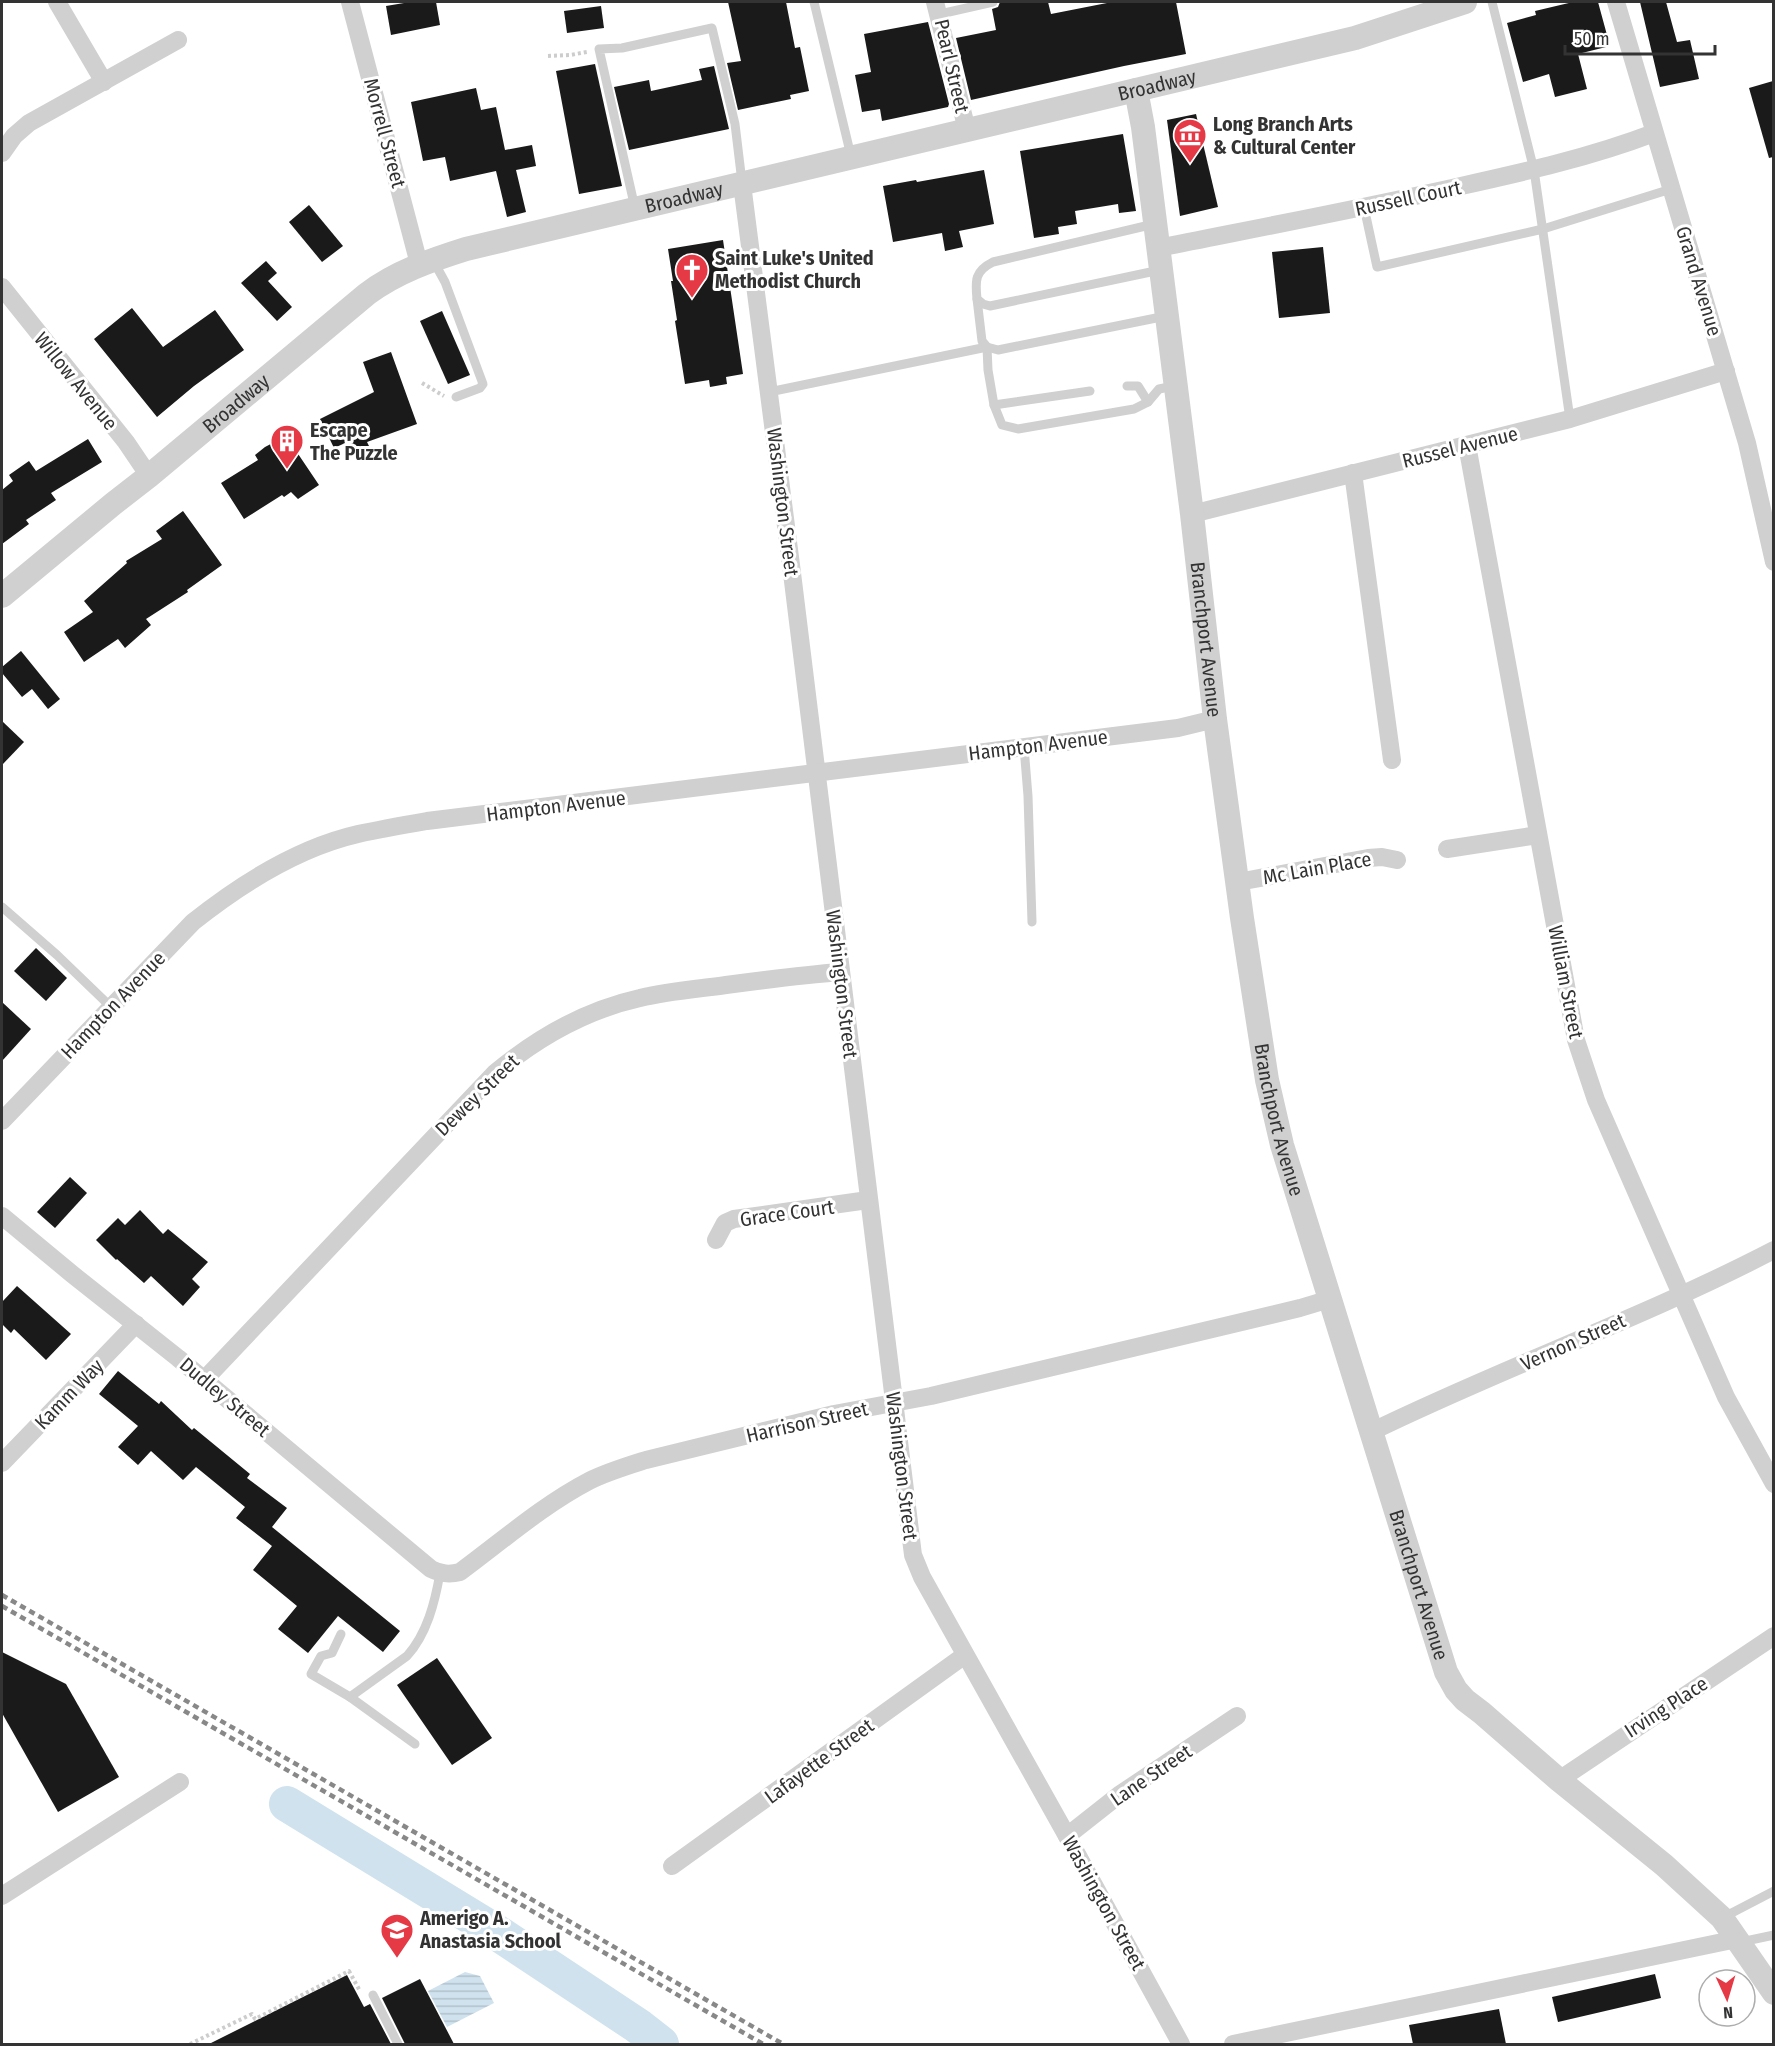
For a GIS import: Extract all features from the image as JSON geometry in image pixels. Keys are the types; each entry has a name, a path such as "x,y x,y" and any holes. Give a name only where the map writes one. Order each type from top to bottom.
{"street":[{"path":"57,2 104,82"},
{"name":"Morrell Street","path":"350,2 426,262"},
{"name":"Broadway","path":"2,596 367,294 426,262 466,249 1355,38 1418,9 1466,2"},
{"name":"Grand Avenue","path":"1616,2 1747,443 1773,562"},
{"name":"Pearl Street","path":"938,8 967,130"},
{"path":"2,153 14,136 29,123 178,40"},
{"name":"Branchport Avenue","path":"1136,90 1143,127 1192,514 1215,719 1267,1080 1282,1145 1446,1672 1456,1690 1465,1700 1664,1865 1722,1918 1773,1993"},
{"name":"Russell Court","path":"1159,259 1364,207 1534,170 1628,143 1654,133"},
{"name":"Washington Street","path":"742,184 913,1556 922,1577 1181,2044"},
{"name":"Willow Avenue","path":"2,287 126,442 149,476"},
{"name":"Russel Avenue","path":"1192,514 1570,419 1687,385 1726,371"},
{"name":"William Street","path":"1467,445 1576,1040 1596,1100 1683,1294 1726,1397 1773,1484"},
{"path":"1353,473 1392,760"},
{"name":"Hampton Avenue","path":"2,1121 193,922 218,902 263,873 327,843 357,834 426,821 1178,728 1215,719"},
{"path":"1447,849 1538,835"},
{"name":"Mc Lain Place","path":"1238,882 1368,858 1382,857 1397,860"},
{"name":"Dewey Street","path":"204,1380 495,1073 522,1051 552,1032 601,1009 639,998 808,974 840,972"},
{"name":"Grace Court","path":"716,1240 725,1224 734,1219 868,1200"},
{"name":"Dudley Street","path":"2,1216 431,1569 445,1574"},
{"name":"Vernon Street","path":"1371,1432 1416,1410 1683,1294 1773,1250"},
{"name":"Harrison Street","path":"445,1574 460,1572 563,1497 616,1470 646,1460 823,1417 954,1390 1330,1299"},
{"name":"Kamm Way","path":"2,1463 136,1324"},
{"name":"Irving Place","path":"1559,1780 1773,1636"},
{"name":"Lafayette Street","path":"672,1866 965,1655"},
{"name":"Lane Street","path":"1067,1836 1119,1795 1237,1716"},
{"path":"2,1896 180,1782"},
{"path":"1233,2044 1738,1941"}],"lane":[{"path":"814,2 852,158"},
{"path":"938,8 993,2"},
{"path":"1492,2 1534,170 1570,419"},
{"name":"Washington Street","path":"599,49 622,48 710,27 714,29 735,124 742,184"},
{"path":"599,49 635,209"},
{"path":"1364,207 1377,267 1543,229 1671,189"},
{"path":"1154,224 993,262 983,267 975,282 982,341 987,347 994,405 1002,425 1018,429 1134,409 1148,402 1159,389 1175,385"},
{"path":"979,317 985,308 990,306 1159,259"},
{"name":"Morrell Street","path":"426,262 445,282 483,384 480,388 456,397"},
{"path":"977,299 990,306"},
{"path":"769,392 987,347 998,350 1166,316"},
{"path":"1127,386 1138,386 1148,402"},
{"path":"994,405 1090,391"},
{"path":"1024,747 1032,922"},
{"path":"2,907 57,955 111,1007"},
{"path":"350,1697 415,1648 445,1574"},
{"path":"340,1634 332,1653 321,1656 311,1674 350,1697 415,1744"},
{"path":"1722,1918 1773,1891"},
{"path":"1738,1941 1773,1935"},
{"path":"373,1995 398,2044"}],"path":[{"path":"548,56 570,55 599,49"},
{"path":"422,383 447,398 456,397"},
{"path":"190,2044 252,2014 255,2019 349,1971 359,1990 373,1995"}],"water":[{"path":"465,1972 480,1976 494,2003 447,2027 428,1991"}],"building":[{"path":"410,2 436,2 440,25 391,35 386,6"},
{"path":"728,2 786,2 795,48 800,47 809,91 790,95 791,99 738,110 727,63 741,61"},
{"path":"1000,2 1048,2 1051,14 1112,2 1176,2 1186,54 971,100 956,38 996,30 992,9 998,7"},
{"path":"1573,2 1598,2 1610,46 1578,54 1587,89 1555,97 1549,74 1523,82 1507,23 1536,15 1535,11"},
{"path":"1640,2 1666,2 1677,42 1690,40 1699,79 1660,87"},
{"path":"601,6 604,28 567,33 564,11"},
{"path":"928,22 948,107 882,121 880,109 862,112 855,75 871,72 864,34"},
{"path":"595,64 622,186 579,194 556,71"},
{"path":"714,66 729,129 629,150 614,87 649,80 651,91 702,80 699,69"},
{"path":"1773,81 1773,157 1769,158 1749,88"},
{"path":"476,88 481,110 496,107 505,150 532,145 536,166 516,170 526,212 507,217 496,171 450,181 445,157 423,161 411,102"},
{"name":"Long Branch Arts & Cultural Center","path":"1196,114 1218,207 1180,216 1167,120"},
{"path":"1123,134 1136,211 1119,213 1118,204 1075,211 1077,224 1058,227 1059,234 1034,238 1020,151"},
{"path":"984,170 994,224 959,231 963,247 945,251 942,233 893,242 883,186"},
{"path":"309,205 343,246 322,262 289,222"},
{"path":"723,240 743,374 726,377 727,384 710,387 709,380 685,384 675,321 677,320 668,249"},
{"path":"1323,247 1330,313 1279,318 1272,252"},
{"path":"266,261 277,273 268,281 292,307 277,321 241,283"},
{"path":"132,308 163,347 215,310 244,350 194,386 157,417 94,339"},
{"path":"442,311 470,375 448,384 420,321"},
{"path":"391,352 417,424 367,442 370,448 350,457 343,444 334,448 320,419 374,392 363,362"},
{"path":"286,436 319,485 298,499 291,492 284,497 282,495 244,519 221,483 258,460 255,455 265,447"},
{"path":"88,439 102,462 51,493 56,500 26,520 29,524 2,544 2,490 13,481 9,475 29,461 36,471"},
{"path":"183,511 222,565 187,590 188,592 146,619 151,625 125,648 118,639 84,662 64,632 93,612 84,601 127,563 126,561 162,539 156,531"},
{"path":"21,651 60,699 48,709 32,689 22,697 2,673 2,667"},
{"path":"2,721 24,742 2,765"},
{"path":"36,948 67,978 46,1001 14,971"},
{"path":"2,1002 31,1029 2,1061"},
{"path":"70,1177 87,1193 55,1228 37,1212"},
{"path":"140,1210 163,1234 168,1229 208,1262 192,1279 200,1287 183,1306 151,1276 144,1283 96,1240 118,1218 125,1225"},
{"path":"17,1286 71,1334 46,1360 14,1329 11,1333 2,1324 2,1302"},
{"path":"118,1371 159,1404 161,1401 192,1430 194,1428 250,1474 247,1478 287,1508 272,1527 400,1631 383,1652 338,1616 308,1653 278,1629 297,1606 253,1570 272,1546 236,1518 245,1507 196,1467 183,1480 151,1451 138,1465 118,1447 138,1426 99,1394"},
{"path":"2,1652 66,1684 119,1777 58,1812 2,1713"},
{"path":"437,1658 492,1738 452,1765 397,1685"},
{"path":"1655,1974 1661,1998 1558,2022 1552,1997"},
{"path":"347,1975 364,2007 370,2004 391,2044 209,2044"},
{"path":"420,1979 454,2044 405,2044 382,1998"},
{"path":"1499,2009 1506,2044 1413,2044 1409,2025"}],"waterway":[{"path":"287,1804 493,1930 638,2026 661,2044"}],"railway":[{"path":"2,1595 783,2044"},
{"path":"2,1606 763,2044"}],"place":[{"name":"Long Branch Arts & Cultural Center","path":"1190,164"},
{"name":"Saint Luke's United Methodist Church","path":"692,299"},
{"name":"Escape The Puzzle","path":"287,470"},
{"name":"Amerigo A. Anastasia School","path":"397,1959"}]}
